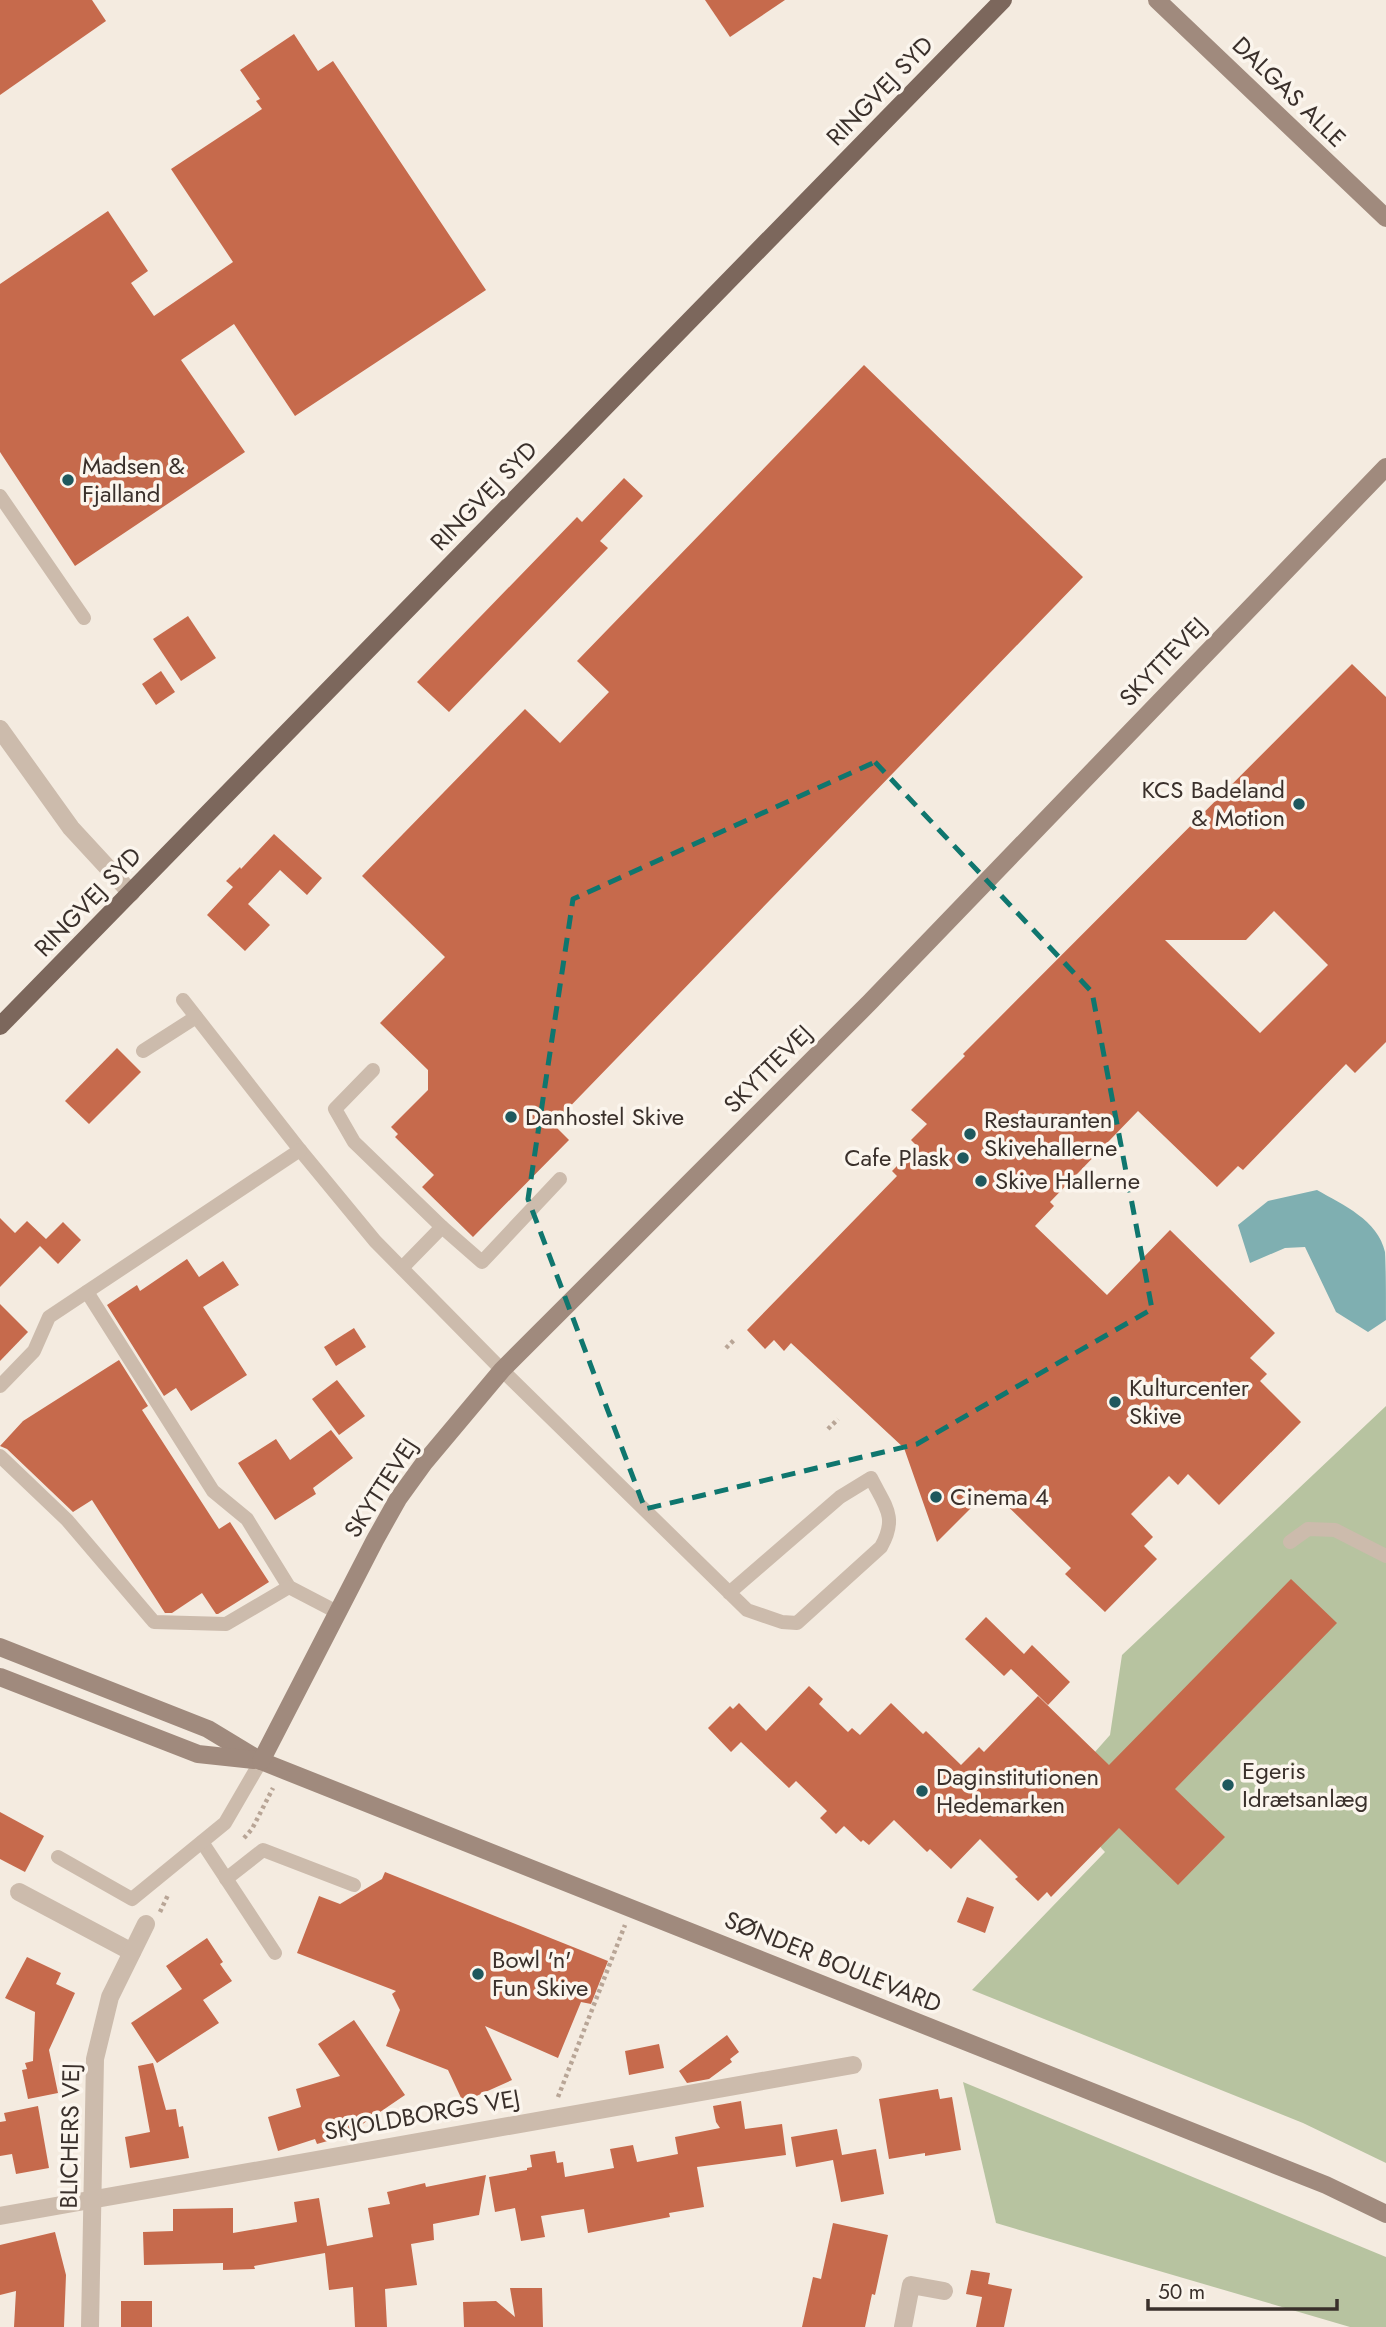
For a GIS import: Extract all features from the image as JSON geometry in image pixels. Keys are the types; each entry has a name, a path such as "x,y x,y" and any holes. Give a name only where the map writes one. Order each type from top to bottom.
{"main road":[{"name":"RINGVEJ SYD","path":"0,1026 1003,0"}],"street":[{"name":"DALGAS ALLE","path":"1157,0 1386,219"},
{"name":"SKYTTEVEJ","path":"261,1760 398,1499 424,1463 502,1370 870,1002 1386,467"},
{"path":"0,729 71,828 131,893"},
{"name":"SØNDER BOULEVARD","path":"0,1647 208,1729 261,1760 1313,2180 1386,2214"},
{"name":"SØNDER BOULEVARD","path":"0,1677 198,1754 261,1760"},
{"path":"19,1892 132,1952"},
{"name":"BLICHERS VEJ","path":"90,2327 95,2059 110,1997 146,1924"},
{"name":"SKJOLDBORGS VEJ","path":"0,2216 853,2064"},
{"path":"902,2327 911,2285 944,2291"}],"lane":[{"path":"0,496 84,618"},
{"path":"183,1000 375,1241 502,1370 729,1593 747,1609 782,1622 797,1623 881,1547 890,1532 890,1516 871,1478 841,1497 729,1593"},
{"path":"143,1051 196,1017"},
{"path":"373,1070 335,1109 354,1142 482,1262 560,1179"},
{"path":"0,1386 34,1351 49,1317 300,1150"},
{"path":"402,1268 442,1227"},
{"path":"86,1292 213,1490 247,1519 289,1587 337,1612"},
{"path":"0,1456 67,1520 154,1622 226,1625 289,1587"},
{"path":"1290,1542 1308,1529 1335,1530 1386,1556"},
{"path":"58,1857 132,1899 225,1823 261,1760"},
{"path":"202,1842 275,1953"},
{"path":"226,1879 263,1850 354,1885"}],"path":[{"path":"726,1348 735,1339"},
{"path":"828,1429 838,1419"},
{"path":"550,2118 631,1908"}],"highlighted area":[{"path":"875,762 1092,992 1152,1309 917,1444 645,1509 528,1199 573,899"}],"green space":[{"name":"Egeris Idrætsanlæg","path":"1386,1406 1386,2163 1303,2123 972,1990 1105,1852 1078,1823 1071,1779 1110,1735 1122,1655"},
{"path":"963,2082 1386,2257 1386,2327 1350,2327 996,2223"}],"water":[{"path":"1317,1190 1367,1222 1381,1241 1385,1252 1386,1320 1368,1332 1336,1312 1305,1247 1285,1248 1250,1263 1238,1225 1268,1201"}],"building":[{"path":"0,0 92,0 106,21 0,95"},
{"path":"705,0 785,0 730,37"},
{"path":"294,34 318,71 333,61 486,290 295,416 234,324 181,360 245,452 75,566 0,452 0,284 108,211 148,271 131,283 154,316 233,262 171,169 262,109 256,101 260,99 240,70"},
{"path":"864,365 1083,577 553,1124 569,1140 473,1237 422,1187 434,1175 395,1137 398,1134 391,1127 428,1090 428,1070 380,1023 445,957 362,876 525,709 560,743 609,692 577,661"},
{"path":"624,478 643,496 600,541 608,548 449,712 417,682 577,517 582,522"},
{"path":"188,616 216,658 181,681 153,639"},
{"path":"1352,664 1386,697 1386,1042 1355,1073 1346,1064 1243,1170 1238,1166 1217,1187 1138,1111 1050,1202 1054,1206 1035,1226 1107,1295 1170,1230 1275,1333 1250,1358 1267,1374 1260,1381 1301,1422 1219,1505 1188,1474 1178,1485 1169,1476 1131,1514 1153,1537 1144,1546 1157,1559 1105,1612 1065,1574 1071,1568 990,1489 937,1542 904,1448 791,1343 784,1351 774,1340 765,1349 747,1330 897,1176 892,1171 917,1146 911,1140 927,1124 911,1110 965,1056 963,1054","holes":["1274,911 1328,965 1260,1033 1165,940 1246,940"]},
{"path":"161,671 175,692 156,705 142,684"},
{"path":"274,834 322,878 307,895 280,870 248,904 270,925 245,951 207,915 233,887 226,881"},
{"path":"117,1048 141,1072 89,1124 65,1101"},
{"path":"0,1218 15,1233 27,1221 46,1239 63,1222 81,1240 58,1264 40,1246 0,1287"},
{"path":"187,1259 199,1277 223,1261 239,1285 203,1307 247,1375 191,1411 176,1388 164,1396 107,1305 137,1285 140,1291"},
{"path":"0,1304 28,1332 0,1361"},
{"path":"354,1328 366,1347 336,1366 324,1347"},
{"path":"119,1360 148,1406 142,1410 219,1529 230,1522 269,1582 218,1614 202,1593 172,1613 165,1613 92,1500 73,1512 7,1449 0,1446 23,1421"},
{"path":"337,1380 365,1416 339,1435 312,1399"},
{"path":"331,1430 353,1458 313,1488 316,1494 275,1520 238,1463 276,1439 290,1460"},
{"path":"1291,1579 1337,1623 1175,1789 1225,1837 1178,1885 1119,1828 1051,1897 1047,1892 1038,1901 980,1839 951,1869 930,1849 927,1852 894,1820 869,1845 863,1840 861,1842 844,1826 836,1834 820,1818 827,1811 796,1781 789,1788 741,1742 731,1752 708,1728 730,1706 733,1709 739,1703 766,1731 809,1686 823,1699 819,1704 848,1732 852,1728 860,1735 891,1703 923,1734 926,1731 961,1765 979,1747 984,1752 1038,1696 1109,1765"},
{"path":"986,1617 1024,1654 1032,1645 1070,1682 1048,1705 1011,1669 1004,1676 965,1639"},
{"path":"0,1812 44,1836 25,1872 0,1859"},
{"name":"Bowl 'n' Fun Skive","path":"385,1872 608,1961 591,2004 581,2002 558,2058 485,2026 512,2080 463,2102 448,2070 386,2046 400,2010 392,1994 396,1991 297,1953 319,1896 340,1904 382,1879"},
{"path":"967,1897 994,1907 985,1933 957,1922"},
{"path":"207,1938 232,1981 203,2000 219,2023 157,2063 131,2023 182,1989 166,1966"},
{"path":"27,1957 61,1973 56,1984 75,1993 49,2050 58,2093 28,2099 22,2070 27,2069 25,2063 33,2061 35,2012 5,1998"},
{"path":"354,2020 405,2095 345,2136 317,2144 315,2139 278,2151 268,2117 301,2107 296,2089 340,2076 318,2044"},
{"path":"727,2035 739,2052 730,2059 732,2062 709,2079 687,2083 679,2071"},
{"path":"659,2044 664,2068 629,2075 625,2051"},
{"path":"153,2063 166,2110 176,2109 179,2127 183,2126 189,2158 130,2168 125,2137 150,2132 138,2066"},
{"path":"938,2089 940,2099 952,2097 961,2150 889,2159 879,2099"},
{"path":"741,2101 745,2129 782,2124 786,2155 697,2167 704,2207 669,2213 670,2217 588,2233 584,2209 541,2216 545,2237 521,2241 515,2208 495,2212 489,2177 527,2170 532,2167 530,2155 555,2151 557,2163 563,2162 565,2177 614,2168 610,2149 633,2145 637,2162 678,2154 675,2137 720,2128 713,2106"},
{"path":"38,2106 49,2168 16,2174 12,2154 0,2156 0,2122 6,2121 4,2113"},
{"path":"837,2129 842,2155 876,2149 884,2194 841,2202 833,2160 796,2167 791,2137"},
{"path":"486,2175 479,2215 433,2224 434,2240 411,2244 417,2285 385,2289 387,2327 355,2327 353,2287 329,2290 325,2253 254,2266 255,2269 223,2270 223,2263 144,2265 143,2232 173,2231 173,2209 233,2208 233,2233 297,2222 294,2202 319,2198 327,2246 373,2237 368,2208 390,2204 387,2192 425,2183 426,2187"},
{"path":"833,2223 888,2235 865,2327 802,2327 813,2277 821,2279"},
{"path":"55,2232 66,2275 64,2327 14,2327 16,2291 0,2295 0,2245"},
{"path":"971,2270 990,2273 988,2284 1012,2289 1004,2327 976,2327 982,2297 966,2294"},
{"path":"510,2288 542,2288 543,2327 464,2327 463,2302 496,2301 515,2317"},
{"path":"121,2301 152,2301 152,2327 121,2327"}],"place":[{"name":"Madsen & Fjalland","path":"68,480"},
{"name":"KCS Badeland & Motion","path":"1299,804"},
{"name":"Danhostel Skive","path":"511,1117"},
{"name":"Restauranten Skivehallerne","path":"970,1134"},
{"name":"Cafe Plask","path":"963,1158"},
{"name":"Skive Hallerne","path":"981,1181"},
{"name":"Kulturcenter Skive","path":"1115,1402"},
{"name":"Cinema 4","path":"936,1497"},
{"name":"Egeris Idrætsanlæg","path":"1228,1785"},
{"name":"Daginstitutionen Hedemarken","path":"922,1791"},
{"name":"Bowl 'n' Fun Skive","path":"478,1974"}]}
